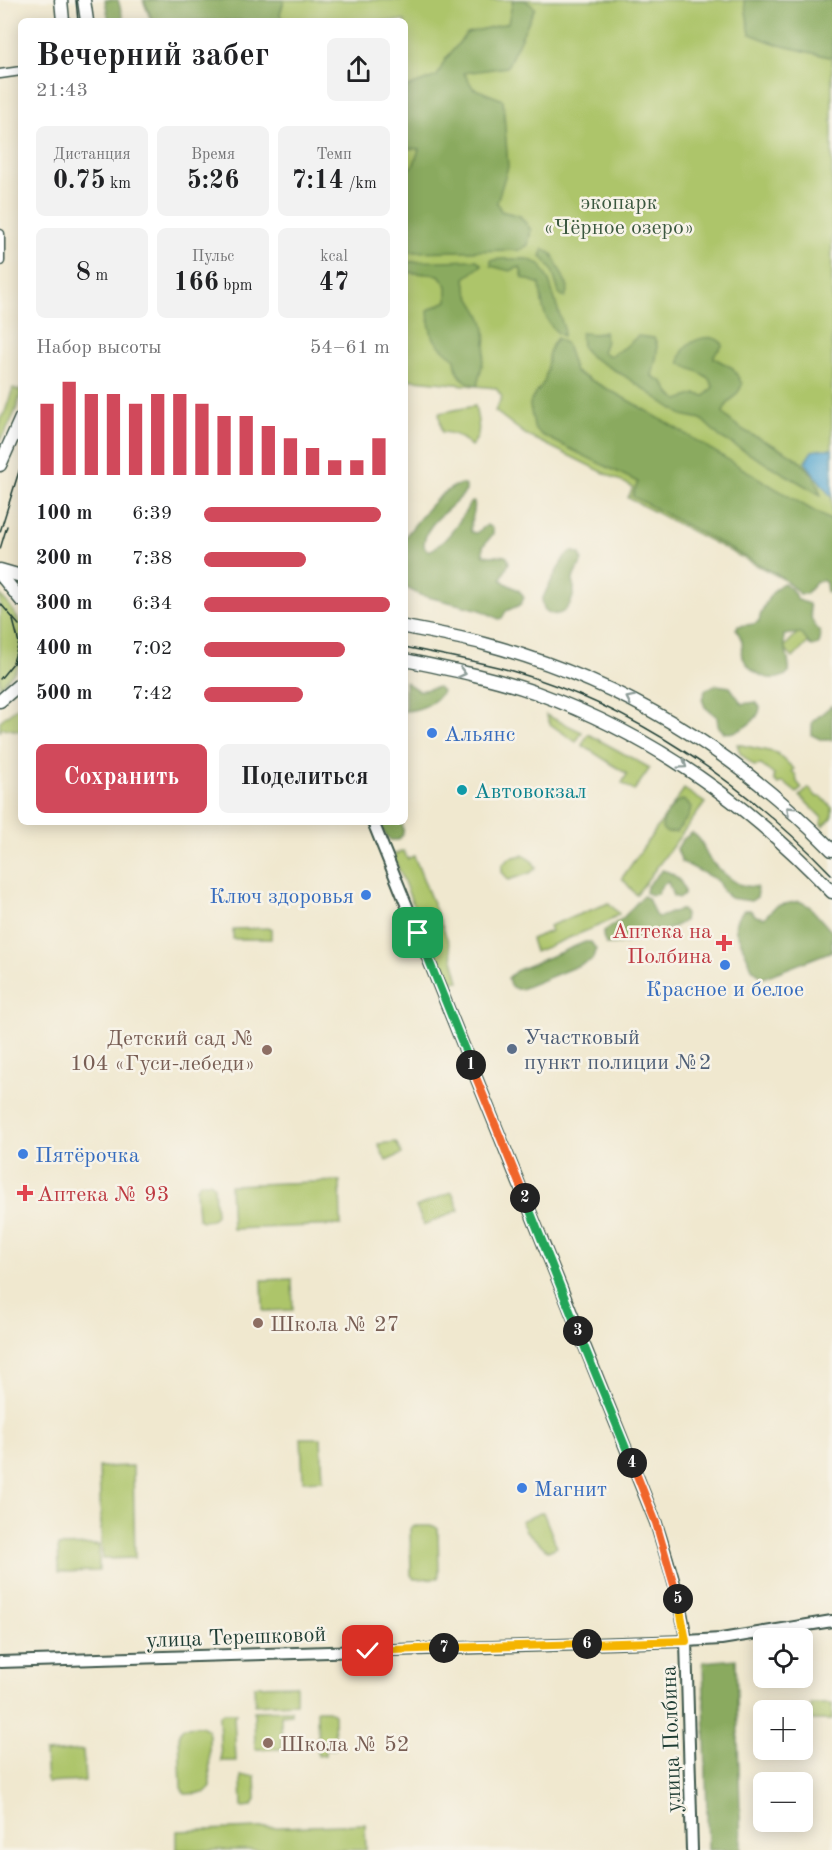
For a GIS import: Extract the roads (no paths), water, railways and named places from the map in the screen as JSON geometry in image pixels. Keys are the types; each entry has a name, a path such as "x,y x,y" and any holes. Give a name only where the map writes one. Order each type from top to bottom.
{"main road":[{"path":"61,0 63,18"},
{"path":"84,0 87,18"},
{"path":"0,465 18,425"},
{"path":"0,572 18,575"},
{"path":"0,572 18,596"},
{"path":"408,628 484,643 525,656 635,701 679,725 750,775 832,850"},
{"path":"408,661 527,690 624,730 674,758 737,803 800,859 832,892"},
{"path":"0,701 18,686"}],"street":[{"path":"0,74 18,71"},
{"path":"0,234 0,261"},
{"name":"улица Полбина","path":"374,825 656,1523 681,1610 686,1641 692,1850"},
{"name":"улица Терешковой","path":"0,1662 686,1641 721,1639 832,1621"}],"water":[{"path":"832,449 832,498 805,462 812,451"}],"tram line":[{"path":"76,0 78,18"},
{"path":"0,532 18,475"},
{"path":"0,549 7,526"},
{"path":"0,603 18,624"},
{"path":"13,620 18,639"},
{"path":"13,662 18,646"},
{"path":"408,648 512,671 557,686 602,705 644,727 685,752 762,809 832,875"},
{"path":"0,679 18,657"}],"place":[{"name":"Альянс","path":"432,733"},
{"name":"Автовокзал","path":"462,790"},
{"name":"Ключ здоровья","path":"366,895"},
{"name":"Аптека на Полбина","path":"724,943"},
{"name":"Красное и белое","path":"725,965"},
{"name":"Участковый пункт полиции №2","path":"512,1049"},
{"name":"Детский сад № 104 «Гуси-лебеди»","path":"267,1050"},
{"name":"Пятёрочка","path":"23,1154"},
{"name":"Аптека № 93","path":"25,1193"},
{"name":"Школа № 27","path":"258,1323"},
{"name":"Магнит","path":"522,1488"},
{"name":"Школа № 52","path":"268,1743"}],"park label":[{"name":"экопарк «Чёрное озеро»","path":"619,214"}]}
